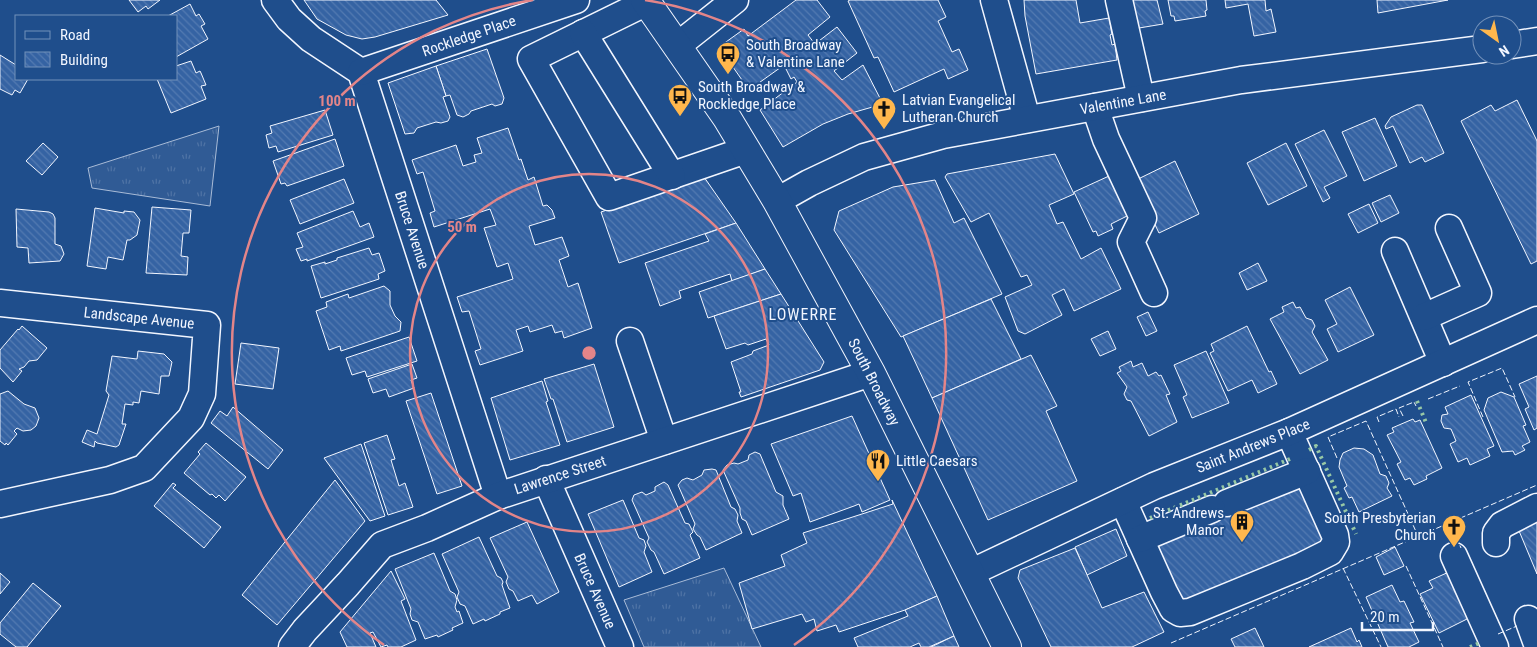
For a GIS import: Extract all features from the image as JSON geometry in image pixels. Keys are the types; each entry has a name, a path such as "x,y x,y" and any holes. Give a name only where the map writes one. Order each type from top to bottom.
{"main road":[{"name":"South Broadway","path":"646,1 727,118 777,201 871,373 1006,647"}],"street":[{"path":"275,0 288,18 311,39 361,72"},
{"name":"Rockledge Place","path":"361,72 576,0"},
{"path":"677,46 735,0"},
{"path":"994,0 1028,119"},
{"path":"1119,0 1141,98"},
{"path":"646,1 530,59 609,197 746,150"},
{"path":"583,33 672,176"},
{"path":"1522,43 1537,41"},
{"name":"Valentine Lane","path":"777,201 809,182 864,157 943,135 1241,80 1472,49"},
{"name":"Bruce Avenue","path":"361,72 498,496"},
{"path":"1096,106 1106,139 1143,218 1131,242 1154,293"},
{"path":"1424,317 1478,293 1449,228"},
{"path":"1395,251 1443,362"},
{"name":"Landscape Avenue","path":"0,303 207,325 202,394 190,418 144,468 110,480 0,504"},
{"name":"Saint Andrews Place","path":"970,573 1154,486 1289,432 1537,320"},
{"path":"630,341 664,441"},
{"name":"Lawrence Street","path":"303,641 382,545 427,528 498,496 546,479 871,373"},
{"path":"1123,501 1173,609 1180,613 1190,612 1302,566 1330,552 1336,542 1335,535 1289,432"},
{"path":"1140,539 1306,471"},
{"name":"Bruce Avenue","path":"546,479 620,647"},
{"path":"1496,543 1496,533 1502,524 1537,507"},
{"path":"1454,556 1495,647"},
{"path":"1522,647 1534,633"}],"green space":[{"path":"219,126 210,206 92,188 88,168"},
{"path":"724,568 761,647 644,647 624,600"}],"building":[{"path":"129,0 160,0 148,9 146,6 138,12"},
{"path":"304,0 436,0 448,15 375,37 362,39 346,35 317,19"},
{"path":"796,0 817,0 830,17 808,35 815,44 837,27 857,53 834,71 842,80 863,65 883,104 848,114 823,124 783,147 760,110 797,82 794,77 791,79 784,65 749,90 719,47 744,29 748,36"},
{"path":"938,0 946,17 938,21 952,52 959,49 968,70 948,79 944,69 894,92 878,57 874,58 848,1"},
{"path":"1024,0 1076,0 1080,23 1109,18 1112,34 1110,35 1112,45 1115,44 1117,60 1036,74 1025,16"},
{"path":"1124,0 1157,0 1163,24 1133,29"},
{"path":"1168,0 1206,0 1206,16 1175,21 1174,16 1171,16"},
{"path":"1225,0 1265,0 1266,11 1271,9 1276,32 1254,36 1248,4 1226,8"},
{"path":"1377,0 1448,0 1378,13"},
{"path":"190,4 196,16 199,14 205,24 201,26 208,39 178,56 178,15 170,15"},
{"path":"487,49 504,98 502,104 495,106 492,104 471,111 463,117 457,115 450,95 446,96 436,66"},
{"path":"0,55 15,64 15,80 27,80 20,93 15,90 12,95 0,89"},
{"path":"191,61 196,73 200,71 206,85 201,86 206,99 171,113 157,80 178,80 178,65"},
{"path":"436,66 446,96 443,97 450,117 448,121 436,122 417,128 414,133 405,134 388,83"},
{"path":"1517,100 1537,141 1537,261 1531,264 1461,121 1491,105 1495,111"},
{"path":"1417,105 1422,105 1444,153 1425,162 1422,157 1410,163 1393,126 1386,129 1385,126 1391,117"},
{"path":"325,110 333,135 278,152 276,146 269,148 266,135 272,133 270,126"},
{"path":"1375,118 1397,166 1364,181 1342,132"},
{"path":"508,128 528,180 534,177 543,206 547,205 552,210 555,218 529,226 535,245 562,237 569,256 559,260 568,287 578,283 592,328 564,338 562,331 555,333 552,325 530,332 528,326 516,330 523,351 480,365 475,351 481,349 469,311 462,312 457,297 513,279 508,263 497,267 484,228 496,225 490,209 434,227 430,213 435,211 423,172 417,174 412,160 456,145 463,166 476,162 474,155 482,153 477,138"},
{"path":"1324,130 1347,176 1324,187 1330,198 1323,202 1295,144"},
{"path":"335,139 344,166 287,186 285,183 281,184 273,161"},
{"path":"43,143 58,157 42,175 26,161"},
{"path":"1286,143 1307,186 1268,205 1247,163"},
{"path":"1055,154 1074,194 1049,205 1057,224 1063,222 1081,259 1101,248 1121,289 1074,311 1064,289 1052,295 1062,315 1025,334 1018,331 1005,297 1032,285 1027,275 1021,277 989,213 971,222 945,177 947,174"},
{"path":"1175,161 1199,214 1159,233 1134,181"},
{"path":"1109,176 1133,213 1111,224 1113,229 1098,236 1096,231 1093,232 1074,192"},
{"path":"704,177 736,223 619,263 601,212"},
{"path":"344,179 354,203 300,224 290,200"},
{"path":"935,180 954,223 964,218 1002,294 901,337 834,230 839,211 893,187"},
{"path":"1390,195 1399,213 1381,222 1372,203"},
{"path":"1369,204 1378,223 1358,233 1348,214"},
{"path":"152,207 191,210 189,233 183,233 181,256 188,257 187,275 146,273"},
{"path":"95,208 124,213 124,211 134,212 140,220 137,235 127,240 123,260 108,257 106,269 87,266"},
{"path":"16,209 53,214 55,218 55,244 61,246 64,254 60,261 29,263 28,248 17,247"},
{"path":"353,211 360,227 369,223 374,237 307,261 307,259 301,261 296,249 303,247 297,233"},
{"path":"736,223 765,269 732,281 730,274 679,291 681,298 660,306 645,263 709,241 705,234"},
{"path":"369,248 372,255 379,253 385,271 378,274 379,279 321,298 311,266 325,262 325,264 337,260 337,258"},
{"path":"1258,263 1267,281 1247,290 1239,273"},
{"path":"765,269 781,294 708,318 699,292"},
{"path":"384,286 390,291 390,305 395,316 401,322 400,331 341,351 340,346 329,350 316,311 327,307 326,302 348,294 349,298"},
{"path":"1350,287 1374,335 1338,352 1327,329 1337,324 1325,300"},
{"path":"781,294 824,362 820,370 741,397 731,362 769,345 766,339 726,349 714,316"},
{"path":"991,299 1021,359 932,398 903,336"},
{"path":"1293,302 1296,308 1300,307 1306,318 1312,320 1315,326 1312,332 1328,360 1300,374 1270,319 1284,312 1282,307"},
{"path":"1148,312 1157,331 1146,336 1137,317"},
{"path":"22,326 47,348 37,360 29,361 24,367 19,369 22,371 13,382 0,368 0,350"},
{"path":"1247,326 1269,372 1271,371 1277,384 1258,393 1252,380 1228,391 1210,353 1214,351 1211,344"},
{"path":"1108,331 1116,349 1100,356 1091,339"},
{"path":"409,337 417,361 367,377 365,371 352,375 346,358"},
{"path":"241,343 279,348 273,389 235,384"},
{"path":"138,351 164,354 172,362 169,376 161,376 159,394 141,391 139,403 133,402 133,405 125,404 122,424 126,424 119,445 116,447 95,441 94,447 82,442 87,430 97,434 109,395 106,391 112,356 137,359"},
{"path":"1206,351 1229,403 1192,418 1183,397 1187,395 1174,365"},
{"path":"1031,355 1057,406 1046,411 1077,481 988,520 932,398"},
{"path":"1131,361 1133,367 1142,363 1148,376 1156,372 1159,376 1161,375 1170,394 1166,395 1177,422 1149,436 1131,401 1127,400 1124,394 1127,387 1117,373 1121,371 1119,367"},
{"path":"412,364 417,378 411,380 414,388 389,397 386,389 373,393 368,379"},
{"path":"594,364 614,427 567,442 553,399 551,399 544,379"},
{"path":"1537,376 1537,428 1534,430 1525,409 1529,407 1519,384"},
{"path":"542,381 548,401 546,402 560,445 510,460 491,398"},
{"path":"8,391 24,404 35,408 39,418 36,426 31,430 23,431 17,428 14,431 17,434 8,445 6,443 5,445 0,441 0,394"},
{"path":"1501,392 1514,397 1526,425 1523,426 1530,442 1522,446 1525,450 1515,455 1513,451 1502,452 1484,410 1488,398"},
{"path":"431,393 462,486 437,494 406,401"},
{"path":"1471,395 1494,446 1487,449 1490,456 1470,465 1467,458 1458,462 1450,444 1456,441 1451,429 1444,428 1441,421 1442,415 1448,414 1445,407"},
{"path":"233,407 283,450 268,469 211,423 220,411 227,416"},
{"path":"852,416 890,500 862,512 859,504 810,522 801,493 793,496 771,444"},
{"path":"1413,419 1415,422 1420,420 1442,468 1426,476 1427,479 1414,485 1410,478 1405,480 1397,464 1401,462 1387,435 1394,432 1392,428"},
{"path":"387,435 395,459 391,460 399,486 405,483 413,507 388,515 364,443"},
{"path":"206,443 246,477 225,501 219,495 216,498 212,494 210,495 184,473 200,454 198,452"},
{"path":"361,444 385,516 370,521 324,458"},
{"path":"1354,448 1364,449 1373,455 1380,474 1386,476 1389,483 1387,488 1392,496 1359,512 1352,497 1349,498 1344,488 1347,486 1339,467 1343,453"},
{"path":"755,452 760,454 776,492 783,496 783,505 789,519 752,535 746,521 742,519 740,508 723,470 727,465 738,464 748,460 749,455"},
{"path":"704,470 716,470 731,507 735,509 738,515 737,521 742,533 706,550 700,537 693,529 695,524 678,485 682,480 687,478 693,480 702,475"},
{"path":"335,480 365,521 277,625 242,595"},
{"name":"St. Andrews Manor","path":"1302,481 1328,543 1183,605 1157,543"},
{"path":"664,482 668,485 685,523 689,524 693,532 690,535 700,558 664,574 647,542 649,538 632,500 634,495 642,492 646,495 655,491 655,487"},
{"path":"173,483 176,485 173,488 221,527 204,548 154,506"},
{"path":"623,500 639,538 644,540 646,546 644,552 652,572 619,587 588,514"},
{"path":"892,500 937,596 905,610 839,632 836,625 817,631 814,619 806,622 802,614 752,629 739,583 785,566 781,555 807,543 803,533 893,504"},
{"path":"1537,517 1537,574 1517,526"},
{"path":"527,522 559,592 537,604 532,595 518,601 513,591 509,589 506,582 508,577 490,538"},
{"path":"1116,529 1127,556 1087,575 1075,547"},
{"path":"479,537 497,576 503,582 502,585 510,608 485,621 484,619 473,624 465,606 460,604 457,597 459,592 442,554"},
{"path":"1395,547 1404,566 1384,575 1376,557"},
{"path":"1075,548 1102,608 1144,592 1164,632 1132,647 1051,647 1018,578 1020,570"},
{"path":"434,553 450,591 455,594 457,600 455,607 457,612 459,611 463,623 438,637 437,635 425,639 418,622 412,620 411,609 395,569"},
{"path":"391,571 405,599 401,601 416,640 401,647 388,647 387,645 381,647 373,632 370,633 376,647 347,647 340,632"},
{"path":"1451,571 1473,616 1439,633 1420,594 1433,588 1429,581"},
{"path":"0,573 10,582 0,594"},
{"path":"33,583 61,606 27,647 16,647 0,634 0,623"},
{"path":"1392,585 1400,602 1404,601 1414,622 1410,623 1419,642 1409,647 1388,647 1366,597"},
{"path":"937,596 954,636 929,647 921,647 919,643 910,647 858,647 854,638 908,616 905,610"},
{"path":"1255,628 1264,647 1235,647 1231,639"},
{"path":"1351,628 1357,642 1359,640 1362,647 1309,647"},
{"path":"954,636 959,647 931,647"}],"hedge":[{"path":"1417,401 1427,425"},
{"path":"1309,450 1316,446 1356,534"},
{"path":"1150,518 1290,459"},
{"path":"1470,647 1482,642"}],"fence":[{"path":"1483,417 1468,382 1502,368 1515,397"},
{"path":"1428,399 1460,386"},
{"path":"1403,416 1399,408 1414,402 1416,406"},
{"path":"1379,422 1377,417 1396,409 1399,417"},
{"path":"1337,458 1328,437 1366,421 1418,536"},
{"path":"1171,643 1537,485"},
{"path":"1450,522 1461,548"},
{"path":"1406,566 1443,647"},
{"path":"1343,568 1381,647"},
{"path":"1498,634 1517,626"}],"place":[{"name":"South Broadway & Valentine Lane","path":"728,75"},
{"name":"South Broadway & Rockledge Place","path":"680,117"},
{"name":"Latvian Evangelical Lutheran Church","path":"884,130"},
{"name":"Little Caesars","path":"878,482"},
{"name":"St. Andrews Manor","path":"1242,543"},
{"name":"South Presbyterian Church","path":"1454,548"}],"district":[{"name":"LOWERRE","path":"803,314"}]}
